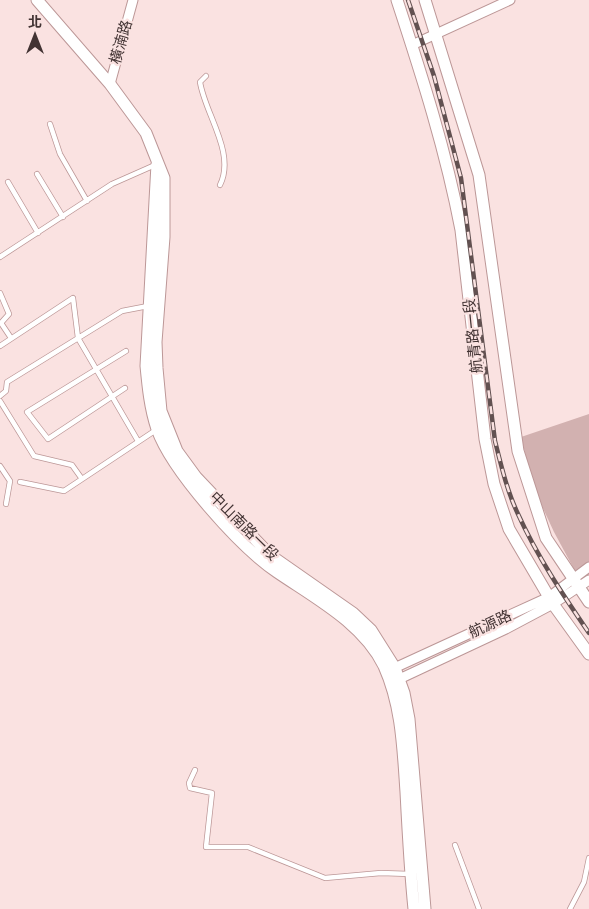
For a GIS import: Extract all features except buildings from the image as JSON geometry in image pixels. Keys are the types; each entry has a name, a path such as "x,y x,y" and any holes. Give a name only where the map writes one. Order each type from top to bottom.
{"street":[{"name":"中山南路一段","path":"38,0 110,84 146,133 157,164 154,306 146,366 150,398 184,477 219,517 275,571 346,620 393,675 409,719 425,909"},
{"name":"橫湳路","path":"110,84 133,0"},
{"name":"航青路一段","path":"397,0 433,113 458,215 484,439 494,484 509,529 551,600 589,654"},
{"name":"航青路一段","path":"425,0 479,175 518,451 546,538 580,582 589,602"},
{"path":"412,45 510,0"},
{"name":"航源路","path":"393,675 454,655 580,582 589,567"},
{"name":"中山南路一段","path":"393,675 399,711 414,909"}],"lane":[{"path":"206,76 200,82 202,93 219,139 225,173 220,185"},
{"path":"50,124 60,154 87,201"},
{"path":"0,257 112,184 157,164"},
{"path":"37,174 63,217"},
{"path":"8,182 38,233"},
{"path":"0,293 9,311 9,314 1,323 11,338"},
{"path":"0,346 73,298 78,338 138,441"},
{"path":"0,396 6,392 7,382 122,311 154,306"},
{"path":"125,388 48,440 27,412 126,351"},
{"path":"0,400 34,456 72,464 82,479"},
{"path":"20,482 64,491 138,441 162,428"},
{"path":"0,466 10,481 6,504"},
{"path":"195,770 189,783 190,788 212,792 206,847 248,847 325,878 381,873 411,874"},
{"path":"455,845 479,909"},
{"path":"570,909 584,882 589,858"}],"shaded area":[{"path":"589,414 589,562 575,571 534,489 521,437"}],"railway":[{"path":"408,0 434,76 461,178 495,441 505,478 514,505 533,545 589,633"}]}
